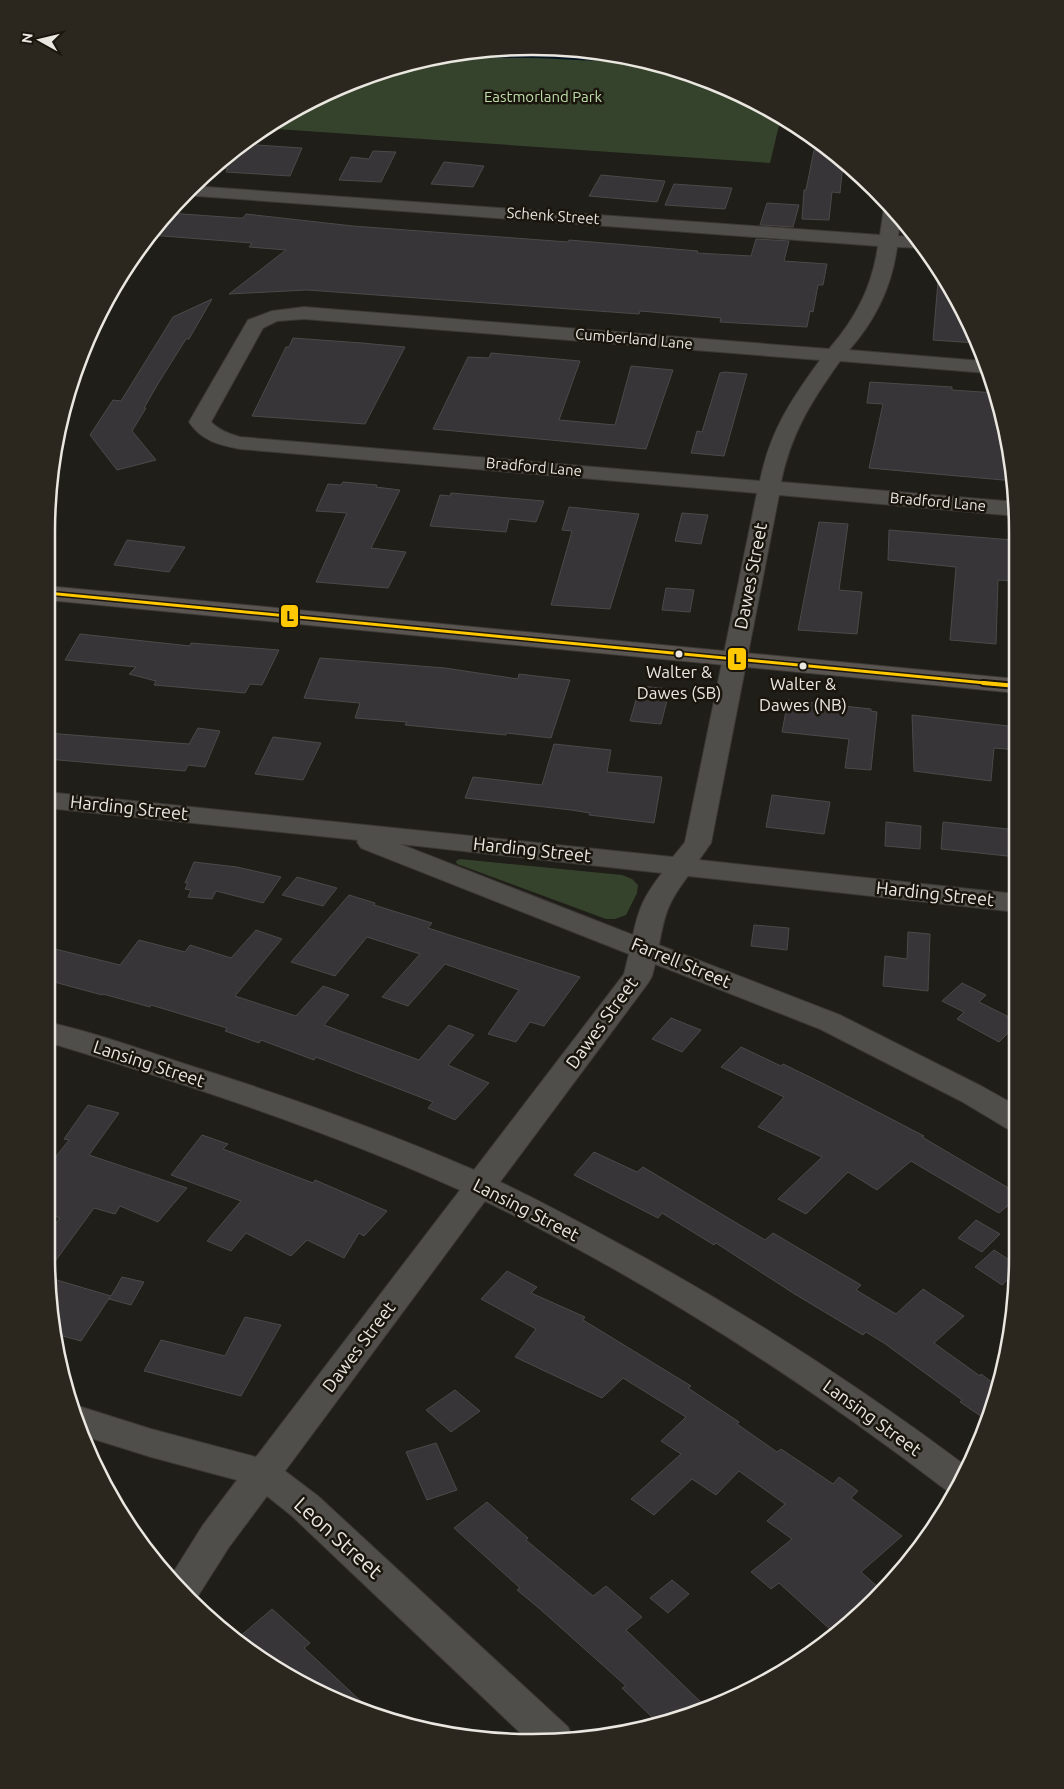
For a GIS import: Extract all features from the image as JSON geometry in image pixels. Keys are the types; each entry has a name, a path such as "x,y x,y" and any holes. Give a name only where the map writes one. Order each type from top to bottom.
{"street":[{"name":"Schenk Street","path":"198,192 910,242"},
{"name":"Dawes Street","path":"186,1585 216,1536 638,976 652,910 660,894 698,843 776,454 799,404 834,355 856,330 868,309 881,278 891,217"},
{"name":"Cumberland Lane","path":"283,314 304,313 979,367"},
{"name":"Bradford Lane","path":"283,314 263,318 255,324 200,422 208,431 240,442 1008,508"},
{"path":"55,594 1009,685"},
{"name":"Harding Street","path":"55,801 336,829 1009,902"},
{"name":"Farrell Street","path":"336,829 830,1022 972,1094 1009,1115"},
{"name":"Lansing Street","path":"55,1034 144,1061 254,1098 375,1142 481,1186 650,1275 765,1343 844,1396 955,1477"},
{"name":"Leon Street","path":"84,1422 151,1443 263,1473 305,1506 548,1733"}],"green space":[{"name":"Eastmorland Park","path":"532,55 563,56 625,64 655,71 715,91 743,104 779,124 770,163 277,129 321,104 349,91 409,71 470,59"},
{"path":"460,859 622,875 632,879 638,885 637,893 626,915 615,919 606,919 457,864 456,861"}],"building":[{"path":"254,145 302,148 290,176 226,172 228,169 223,169"},
{"path":"814,150 817,150 842,170 840,193 832,192 829,220 802,219 804,190 806,190"},
{"path":"373,151 396,152 381,182 339,180 351,157 369,159"},
{"path":"444,162 484,166 473,187 431,184"},
{"path":"601,175 665,181 657,202 589,196"},
{"path":"674,184 732,188 725,209 665,205"},
{"path":"767,203 799,205 793,227 760,225"},
{"path":"176,214 239,218 243,218 246,214 353,226 568,242 569,240 698,251 697,253 751,256 756,239 789,241 784,261 827,264 823,285 818,285 813,312 810,311 807,327 720,322 721,318 640,311 639,314 307,290 229,294 286,250 249,247 252,243 159,236"},
{"path":"938,282 970,343 933,340"},
{"path":"212,299 189,339 186,339 159,382 132,431 156,460 117,470 90,435 113,400 121,401 173,317"},
{"path":"293,338 405,347 365,424 252,416 286,347 289,347"},
{"path":"491,353 580,361 559,420 615,425 631,366 673,370 646,449 433,429 468,357 489,358"},
{"path":"720,373 747,374 724,456 691,453 697,431 702,432"},
{"path":"870,382 952,387 952,390 988,392 1000,439 1006,480 869,468 883,404 867,403"},
{"path":"343,482 377,485 376,487 400,490 371,548 406,552 388,588 316,582 347,513 316,511 328,484 341,485"},
{"path":"451,493 544,501 536,522 509,519 506,532 430,526 440,495 450,496"},
{"path":"569,507 639,514 610,609 551,605 572,531 562,530"},
{"path":"682,513 708,515 701,544 675,541"},
{"path":"819,522 848,524 839,590 862,592 857,634 798,630"},
{"path":"889,530 1009,540 1009,581 998,580 996,644 950,640 956,567 888,560"},
{"path":"127,540 185,547 169,572 114,565"},
{"path":"666,588 694,590 690,612 662,610"},
{"path":"80,634 190,646 191,643 279,650 262,685 250,684 245,693 154,685 156,681 129,674 136,667 65,660"},
{"path":"320,658 445,668 518,679 519,674 570,680 551,738 506,733 506,735 405,725 407,722 355,718 360,703 304,698"},
{"path":"640,686 670,689 661,724 630,721"},
{"path":"788,700 871,709 871,711 877,712 871,770 845,768 849,739 782,732"},
{"path":"912,715 1009,726 1009,749 994,748 991,781 914,771"},
{"path":"198,728 220,731 205,767 188,765 185,771 55,760 55,734 189,744"},
{"path":"273,737 321,743 303,780 255,774"},
{"path":"554,744 611,750 607,772 662,777 654,823 589,815 590,813 571,810 465,798 473,777 542,785"},
{"path":"772,795 830,802 824,834 766,827"},
{"path":"886,822 921,826 920,849 885,846"},
{"path":"943,822 1009,829 1009,856 941,849"},
{"path":"194,862 237,867 281,877 263,903 216,891 212,899 188,897 191,890 185,889 188,883 185,883"},
{"path":"297,877 337,888 323,906 282,895"},
{"path":"349,895 432,923 428,928 580,977 544,1026 530,1022 516,1042 488,1034 519,990 445,964 408,1006 382,997 420,954 367,937 335,976 291,962"},
{"path":"754,925 789,928 787,950 751,946"},
{"path":"256,930 282,939 235,996 296,1016 323,986 349,995 324,1025 419,1060 449,1025 474,1035 448,1065 489,1083 455,1120 428,1108 433,1102 316,1057 314,1060 261,1040 259,1043 225,1031 227,1028 151,1005 150,1007 55,982 55,949 120,965 139,940 185,952 190,945 231,958"},
{"path":"908,932 930,934 928,991 883,986 885,956 907,959"},
{"path":"962,983 986,995 979,1002 1009,1017 1009,1032 999,1042 957,1019 964,1012 942,1001"},
{"path":"671,1018 701,1030 682,1052 652,1039"},
{"path":"741,1047 781,1066 783,1064 924,1136 922,1137 1009,1188 1009,1205 999,1213 911,1161 877,1190 848,1172 806,1214 778,1199 822,1157 758,1127 784,1097 721,1067"},
{"path":"88,1105 119,1113 89,1155 187,1188 158,1222 120,1206 115,1214 94,1208 55,1261 55,1224 60,1218 55,1216 55,1158 69,1140 64,1139"},
{"path":"202,1135 228,1144 223,1149 313,1183 315,1180 387,1211 364,1236 359,1233 344,1258 307,1240 291,1256 246,1233 231,1251 207,1241 241,1201 171,1175"},
{"path":"594,1152 637,1172 643,1167 765,1240 773,1233 861,1285 856,1290 896,1314 923,1289 964,1316 934,1343 980,1376 981,1374 992,1382 982,1417 884,1343 866,1332 863,1335 793,1293 716,1243 714,1245 662,1213 658,1218 574,1175"},
{"path":"976,1220 1000,1234 982,1252 958,1238"},
{"path":"994,1250 1009,1260 1008,1279 1002,1285 975,1267"},
{"path":"507,1271 537,1287 531,1293 585,1317 583,1320 691,1386 688,1388 739,1422 737,1424 777,1452 781,1449 833,1484 839,1477 858,1491 851,1498 902,1536 861,1572 877,1586 847,1616 830,1629 779,1583 771,1589 751,1572 792,1539 767,1521 785,1504 739,1471 716,1495 692,1479 654,1515 631,1499 681,1454 661,1441 686,1417 623,1378 602,1398 515,1357 536,1329 481,1299"},
{"path":"122,1277 144,1282 131,1305 109,1299 110,1297 81,1341 62,1336 56,1280 111,1296"},
{"path":"245,1317 281,1325 241,1396 144,1371 161,1340 225,1356"},
{"path":"455,1390 480,1411 451,1432 426,1410"},
{"path":"436,1443 457,1490 427,1500 406,1452"},
{"path":"487,1502 528,1538 526,1540 593,1596 606,1586 642,1617 626,1630 702,1703 653,1718 622,1688 626,1686 517,1590 520,1588 454,1528"},
{"path":"672,1580 689,1594 668,1613 650,1598"},
{"path":"272,1609 310,1643 304,1648 363,1703 321,1685 293,1670 267,1654 242,1635"}],"waterway":[{"path":"546,55 567,56"}],"transit line":[{"name":"L","path":"55,594 1009,685"}],"place":[{"name":"Walter & Dawes (SB)","path":"679,654"},
{"name":"Walter & Dawes (NB)","path":"803,666"}]}
